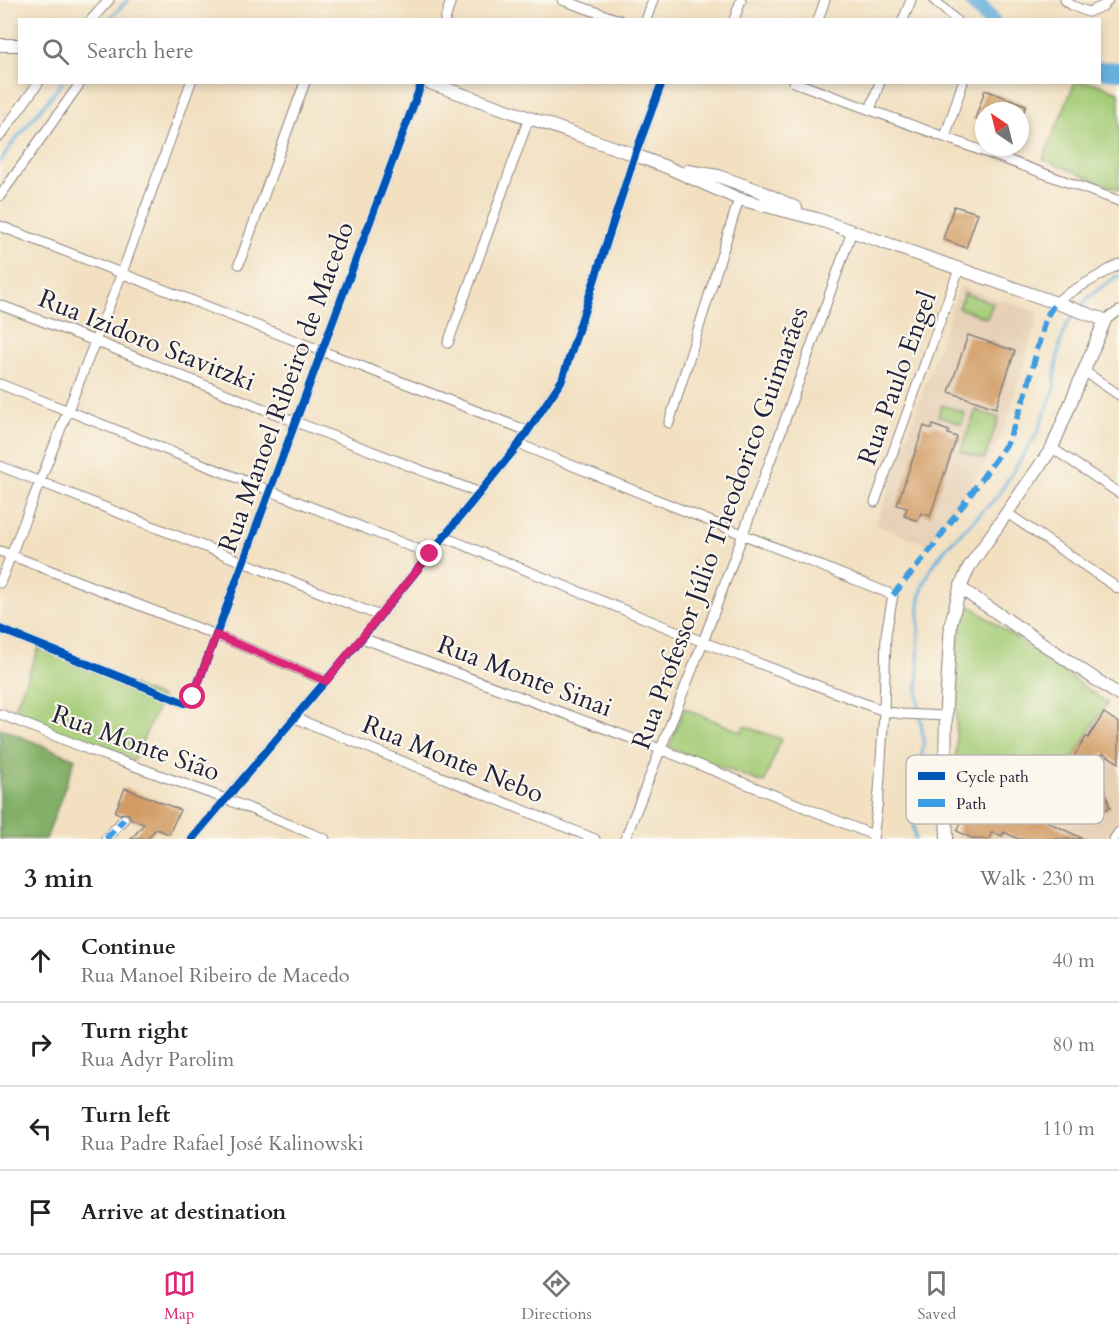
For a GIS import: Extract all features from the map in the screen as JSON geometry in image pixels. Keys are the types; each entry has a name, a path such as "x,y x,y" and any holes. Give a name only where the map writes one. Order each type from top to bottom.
{"street":[{"path":"93,18 109,0"},
{"path":"445,18 451,0"},
{"path":"647,18 653,0"},
{"path":"735,18 741,0"},
{"path":"819,18 825,0"},
{"path":"904,18 911,0"},
{"path":"934,0 954,18"},
{"path":"1065,0 1088,12 1105,3"},
{"path":"568,1 614,18"},
{"path":"0,45 18,45"},
{"path":"0,136 38,84"},
{"path":"0,196 80,84"},
{"path":"0,583 122,273 190,84"},
{"path":"239,264 304,84"},
{"name":"Rua Manoel Ribeiro de Macedo","path":"0,629 185,704 193,697 423,84"},
{"path":"430,84 636,155 739,199 817,219 1104,320"},
{"path":"192,839 362,638 480,493 519,444 562,380 661,84"},
{"path":"797,84 1119,201"},
{"path":"870,110 879,84"},
{"path":"945,137 962,84"},
{"path":"448,343 529,118"},
{"path":"669,168 718,176 760,191 817,219"},
{"path":"669,423 739,199"},
{"path":"0,226 528,431"},
{"name":"Rua Professor Júlio Theodorico Guimarães","path":"625,839 703,642 852,231"},
{"path":"1060,304 1064,296 1119,264"},
{"name":"Rua Paulo Engel","path":"875,502 958,269"},
{"name":"Rua Izidoro Stavitzki","path":"0,305 95,340 296,422 480,493"},
{"path":"942,755 939,715 951,623 960,588 969,567 1052,447 1104,320 1119,311"},
{"path":"1084,371 1119,395"},
{"path":"0,384 430,554"},
{"path":"519,444 893,595 886,634 885,711 873,837"},
{"path":"1052,447 1119,493"},
{"path":"0,466 380,616"},
{"path":"1007,513 1119,590"},
{"path":"444,537 703,642 885,711 939,715"},
{"path":"0,551 216,635 326,681"},
{"path":"960,588 1119,695"},
{"name":"Rua Monte Sinai","path":"362,638 660,749 873,837"},
{"name":"Rua Monte Sião","path":"0,714 90,750 226,799 324,839"},
{"name":"Rua Monte Nebo","path":"295,718 595,839"},
{"path":"106,839 124,819"},
{"path":"946,824 947,839"},
{"path":"1114,839 1119,832"}],"shaded area":[{"path":"960,286 1039,312 1004,431 983,467 928,545 876,525"},
{"path":"1086,737 1106,749 1103,754 1119,764 1119,817 1104,839 956,839 956,824 1104,824 1104,755 1075,755"}],"green space":[{"path":"1074,84 1097,84 1119,92 1119,190 1043,159"},
{"path":"964,293 993,303 987,318 959,308"},
{"path":"942,405 965,413 961,424 938,416"},
{"path":"976,410 999,418 984,459 961,451"},
{"path":"964,607 972,607 1107,703 1075,755 956,755 958,612"},
{"path":"39,648 162,698 133,762 12,715"},
{"path":"684,708 741,732 744,726 781,739 764,783 669,748"},
{"path":"0,728 75,759 46,839 0,839"}],"building":[{"path":"985,90 1018,102 981,102"},
{"path":"954,206 978,213 966,248 943,239"},
{"path":"968,335 1015,351 996,408 949,392"},
{"path":"933,425 957,437 930,516 921,513 918,521 904,516 907,508 897,505 924,426 932,429"},
{"path":"1104,713 1119,723 1119,763 1103,753 1102,755 1075,755 1086,737 1088,738"},
{"path":"1104,787 1110,808 1104,810"},
{"path":"125,788 180,810 169,834 156,829 147,839 131,839 144,824 131,819 129,814 115,812"},
{"path":"960,824 1052,824 1084,839 1018,839 1004,832 1002,836 992,832 989,839 973,839 957,831"}],"waterway":[{"path":"110,18 128,0"},
{"path":"972,0 989,18"},
{"path":"1101,70 1119,71"},
{"path":"0,162 61,84"},
{"path":"1081,307 1091,295 1117,276 1119,277"},
{"path":"922,755 924,739 918,698 919,604 923,585 945,549 997,497 1037,433 1054,390 1060,344 1067,324 1075,314"},
{"path":"913,824 915,839"}],"marked path":[{"path":"893,595 932,548 1008,442 1026,393 1045,319 1055,303"},
{"path":"106,839 124,819"}],"cycle path":[{"path":"0,629 185,703 193,697 421,84"},
{"path":"192,839 362,638 519,444 562,380 635,155 661,84"}],"route":[{"path":"193,697 216,635 326,681 430,554"}]}
